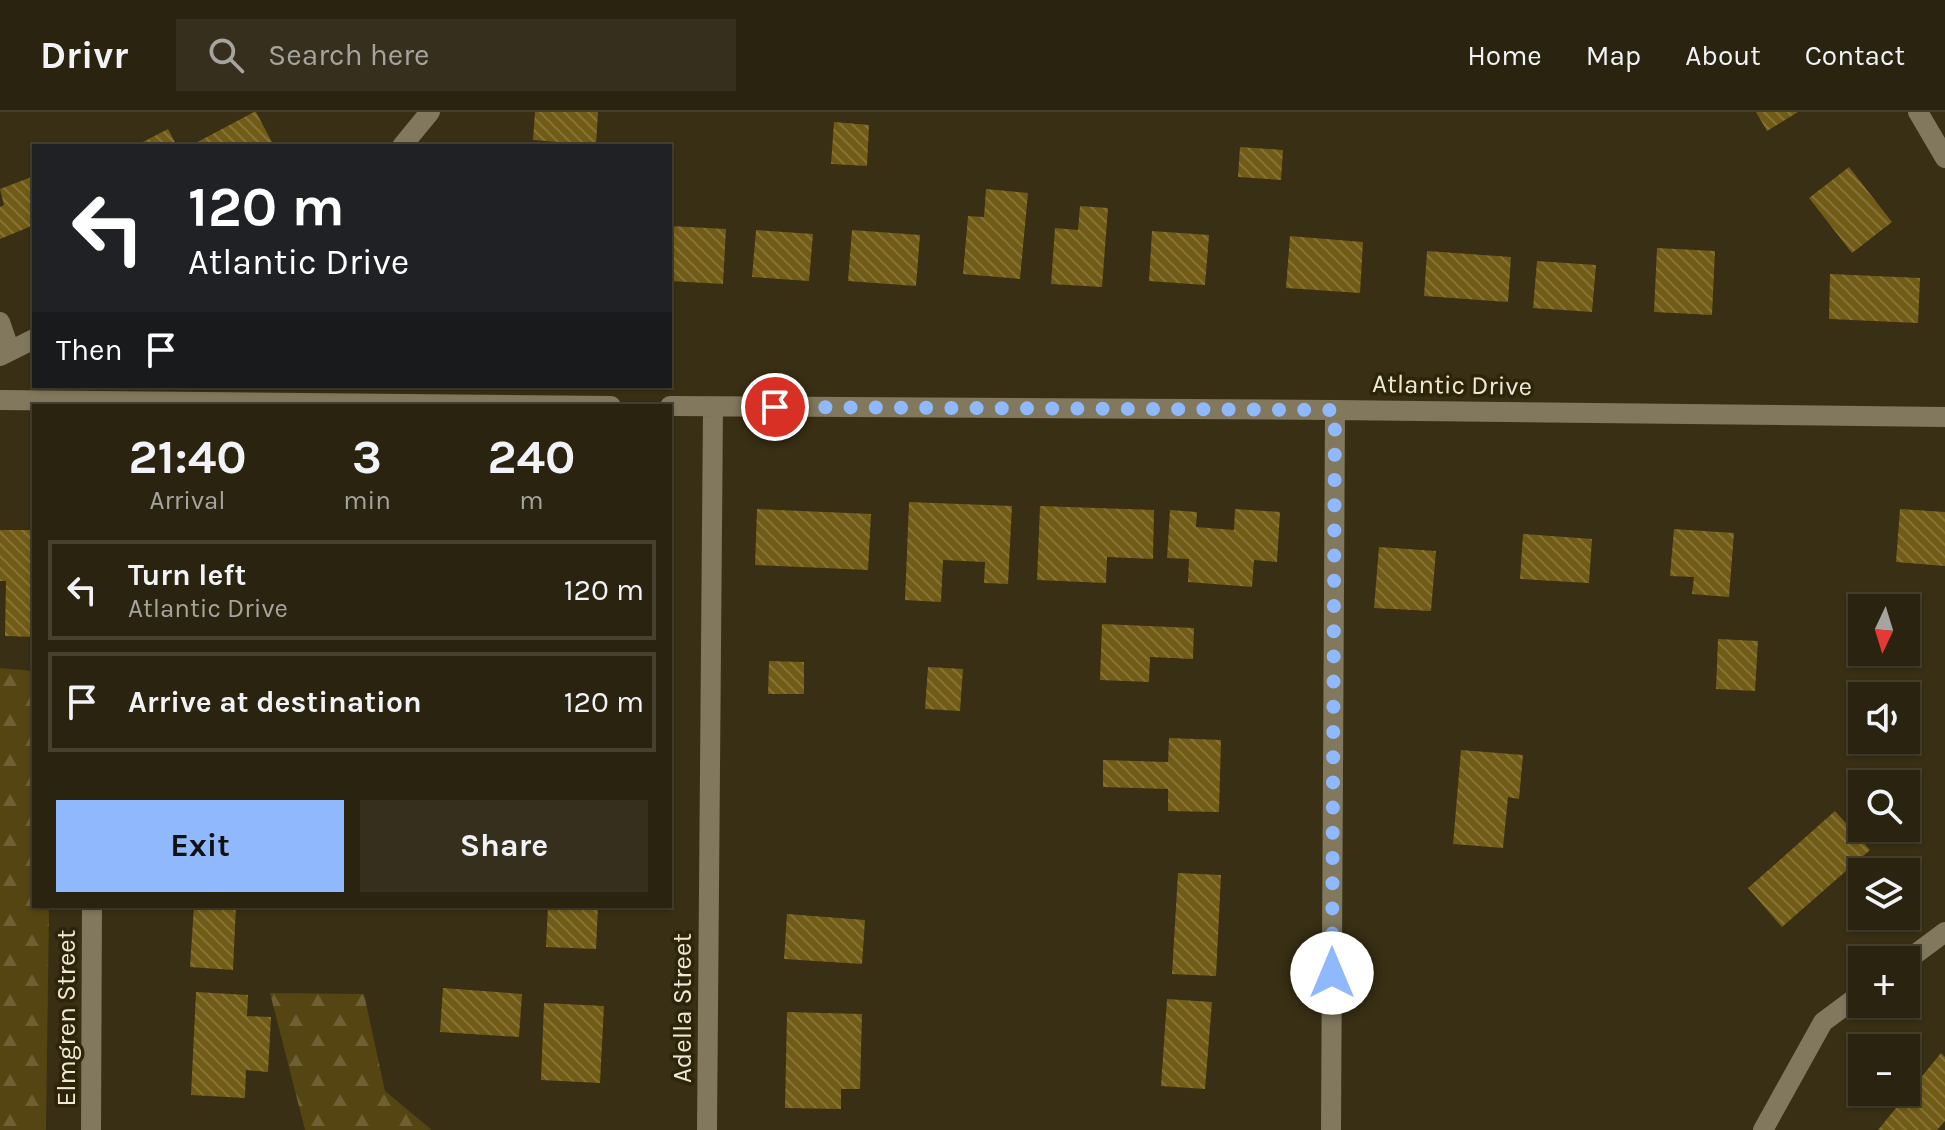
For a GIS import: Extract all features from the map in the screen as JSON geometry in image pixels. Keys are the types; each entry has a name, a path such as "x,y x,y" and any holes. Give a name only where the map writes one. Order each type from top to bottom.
{"street":[{"path":"404,144 430,112"},
{"path":"1918,112 1945,158"},
{"path":"0,322 5,353 32,340"},
{"path":"0,400 95,404"},
{"name":"Atlantic Drive","path":"672,406 1945,417"},
{"name":"Adella Street","path":"707,1130 713,407"},
{"path":"1331,1130 1335,410"},
{"name":"Elmgren Street","path":"91,1130 92,908"},
{"path":"1920,951 1945,932"},
{"path":"1763,1130 1823,1022 1848,1003"}],"green space":[{"path":"0,668 32,671 32,908 49,908 46,1130 0,1130"},
{"path":"270,993 364,994 385,1091 432,1130 305,1130"}],"building":[{"path":"254,112 273,144 194,144"},
{"path":"535,112 598,112 596,144 533,140"},
{"path":"1756,112 1798,112 1767,131"},
{"path":"834,122 869,125 867,166 831,164"},
{"path":"168,129 176,144 139,144"},
{"path":"1240,147 1283,150 1281,180 1238,177"},
{"path":"1849,167 1892,222 1852,253 1809,198"},
{"path":"32,177 32,226 0,239 0,207 4,205 0,189"},
{"path":"986,189 1028,193 1020,279 963,274 968,216 984,217"},
{"path":"1080,206 1108,208 1102,287 1051,284 1055,228 1078,230"},
{"path":"672,226 726,229 723,284 672,281"},
{"path":"756,230 813,234 809,281 752,277"},
{"path":"852,230 920,235 916,286 848,281"},
{"path":"1152,231 1209,235 1205,285 1149,281"},
{"path":"1290,236 1363,242 1360,293 1286,288"},
{"path":"1657,248 1715,251 1712,315 1654,312"},
{"path":"1427,251 1511,257 1508,302 1424,296"},
{"path":"1537,261 1596,265 1592,312 1533,308"},
{"path":"1830,274 1920,278 1918,323 1829,319"},
{"path":"909,502 1012,506 1008,584 984,583 985,562 943,560 941,602 905,600"},
{"path":"1040,506 1154,510 1153,559 1107,557 1106,583 1037,580"},
{"path":"757,509 871,514 868,570 755,565"},
{"path":"1235,509 1280,512 1277,562 1254,560 1252,587 1188,582 1189,559 1167,558 1170,510 1197,512 1196,527 1234,530"},
{"path":"1900,509 1945,512 1945,566 1896,562"},
{"path":"1674,529 1734,533 1729,597 1692,594 1694,577 1670,576"},
{"path":"0,530 32,530 32,637 5,636 6,581 0,581"},
{"path":"1523,534 1592,539 1589,583 1520,579"},
{"path":"1379,547 1436,551 1431,611 1374,608"},
{"path":"1102,624 1194,628 1193,659 1150,657 1149,682 1100,680"},
{"path":"1718,639 1758,641 1755,691 1716,689"},
{"path":"769,661 804,662 804,694 768,694"},
{"path":"928,667 963,669 960,711 925,709"},
{"path":"1169,738 1221,740 1219,812 1168,811 1168,789 1103,787 1103,760 1168,762"},
{"path":"1461,750 1523,755 1519,799 1508,797 1503,848 1453,844"},
{"path":"1835,811 1848,825 1848,842 1863,842 1870,850 1861,858 1848,858 1848,869 1782,927 1748,888"},
{"path":"1178,873 1221,875 1216,976 1172,974"},
{"path":"194,908 236,908 233,970 190,967"},
{"path":"548,908 598,908 596,949 546,947"},
{"path":"787,914 865,920 862,964 784,959"},
{"path":"443,988 522,994 519,1037 440,1032"},
{"path":"196,992 248,995 247,1016 271,1017 268,1072 246,1070 245,1098 191,1095"},
{"path":"1167,999 1212,1002 1205,1089 1161,1086"},
{"path":"544,1003 604,1006 600,1083 541,1080"},
{"path":"787,1012 862,1014 860,1089 841,1089 841,1109 785,1108"},
{"path":"1941,1053 1945,1057 1945,1121 1937,1130 1878,1130 1898,1106 1920,1106 1920,1079"}],"route":[{"path":"775,407 1335,410 1332,973"}]}
